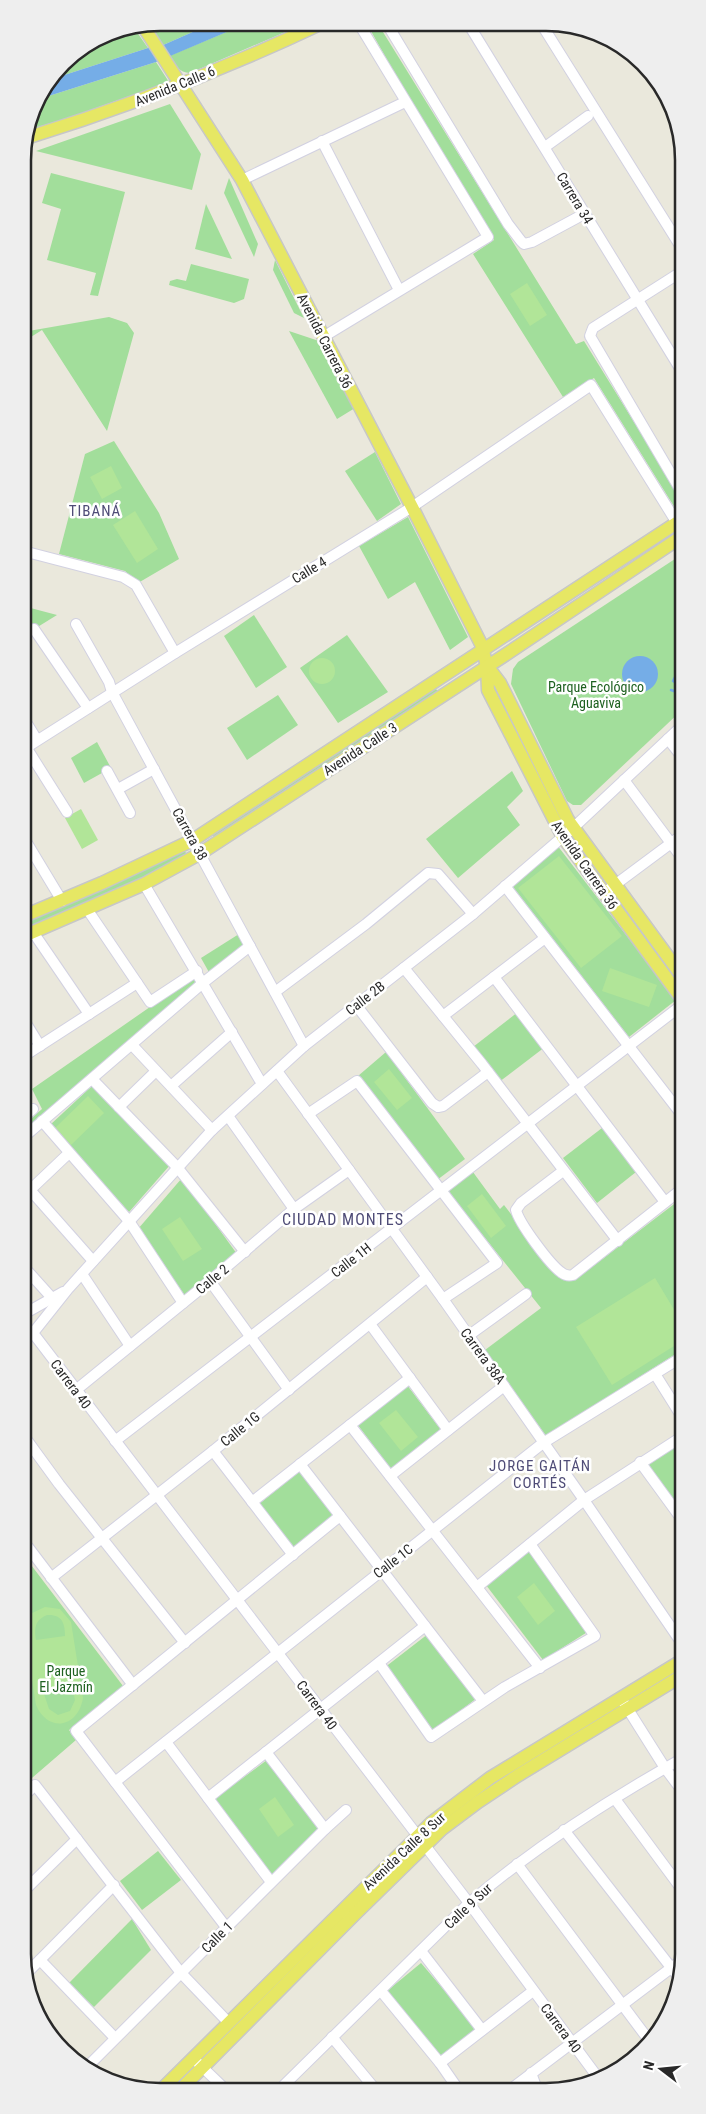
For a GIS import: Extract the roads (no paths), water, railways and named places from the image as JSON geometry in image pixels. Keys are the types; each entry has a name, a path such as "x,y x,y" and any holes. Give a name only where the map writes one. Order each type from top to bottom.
{"main road":[{"name":"Avenida Calle 6","path":"34,136 73,124 182,84 303,32"},
{"name":"Avenida Carrera 36","path":"148,33 167,60 242,180 412,507 483,652 487,666 488,690 562,837 675,989"},
{"name":"Avenida Calle 3","path":"32,913 62,901 193,840 675,525"},
{"name":"Avenida Calle 3","path":"32,933 144,884 200,853 675,541"},
{"path":"640,548 648,559"},
{"name":"Avenida Carrera 36","path":"487,666 500,683 573,828 675,966"},
{"path":"516,747 528,740"},
{"name":"Avenida Calle 8 Sur","path":"168,2083 228,2022 421,1841 624,1704 674,1667"},
{"name":"Avenida Calle 8 Sur","path":"624,1704 674,1679"},
{"name":"Avenida Calle 8 Sur","path":"187,2083 421,1841"}],"street":[{"path":"323,337 488,237 363,31"},
{"path":"391,31 508,224 521,241 528,244 584,214"},
{"name":"Carrera 34","path":"473,31 675,360"},
{"path":"546,31 675,237"},
{"path":"242,180 405,102"},
{"path":"545,147 588,116"},
{"path":"322,141 399,290"},
{"path":"675,276 593,328 590,339 675,481"},
{"name":"Calle 4","path":"32,744 174,653 412,507 591,385 675,515"},
{"path":"32,553 130,580 136,585 174,653"},
{"name":"Carrera 38","path":"76,624 110,682 112,692 304,1046"},
{"path":"34,629 88,708"},
{"path":"32,731 37,740"},
{"name":"Calle 2B","path":"32,1333 68,1289 212,1130 304,1046 506,886 573,828 675,733"},
{"path":"668,739 675,747"},
{"path":"32,758 67,812"},
{"path":"118,790 154,769"},
{"path":"107,770 130,813"},
{"path":"624,780 675,848"},
{"path":"604,893 675,840"},
{"path":"32,851 62,901"},
{"path":"275,992 366,924 428,873 438,874 473,914"},
{"path":"144,884 204,982 262,1084"},
{"path":"506,886 674,1106"},
{"path":"86,909 150,1002 197,971"},
{"path":"32,937 89,1014"},
{"path":"443,1016 545,938"},
{"path":"31,1130 204,982 250,946"},
{"path":"404,968 488,1072 618,1241"},
{"path":"494,977 665,1202"},
{"path":"32,1051 137,983"},
{"path":"356,1005 432,1103 438,1107 443,1106 488,1072"},
{"name":"Calle 1H","path":"115,1441 675,1011"},
{"path":"32,1032 40,1046"},
{"path":"171,1086 232,1032"},
{"path":"132,1045 212,1130"},
{"path":"119,1107 156,1070"},
{"name":"Carrera 38A","path":"277,1071 428,1277 674,1632"},
{"path":"92,1079 178,1167 245,1252"},
{"path":"308,1114 357,1081 497,1263 443,1299"},
{"path":"228,1116 294,1209"},
{"path":"42,1121 129,1221 183,1303"},
{"path":"31,1183 69,1153"},
{"name":"Calle 2","path":"76,1390 245,1252 294,1209 349,1170"},
{"path":"564,1171 521,1202 516,1210 518,1217 532,1238 560,1272 567,1276 573,1275 618,1241 674,1195"},
{"path":"31,1191 94,1261"},
{"path":"82,1274 130,1346"},
{"path":"31,1275 52,1298"},
{"name":"Calle 1G","path":"51,1578 213,1451 428,1277"},
{"path":"210,1281 289,1390"},
{"name":"Calle 2B","path":"31,1310 68,1289"},
{"path":"468,1336 526,1294"},
{"path":"370,1324 448,1430"},
{"name":"Carrera 40","path":"32,1333 469,1903 595,2073"},
{"name":"Calle 1C","path":"115,1782 543,1443 674,1362"},
{"path":"655,1374 674,1405"},
{"path":"252,1502 410,1378"},
{"path":"390,1476 504,1386"},
{"path":"350,1425 540,1668"},
{"path":"477,1587 584,1500 674,1441"},
{"path":"31,1446 59,1484 185,1642"},
{"path":"213,1451 293,1555"},
{"path":"640,1462 674,1509"},
{"path":"300,1464 483,1701"},
{"path":"226,1927 76,1731 340,1516"},
{"path":"379,1663 431,1737 483,1701 595,1636 530,1544"},
{"path":"31,1551 133,1685"},
{"path":"208,1798 425,1626"},
{"path":"624,1704 674,1780"},
{"path":"166,1742 271,1882"},
{"path":"266,1752 324,1829"},
{"name":"Calle 9 Sur","path":"286,2083 469,1903 517,1864 564,1830 674,1763"},
{"path":"31,1789 35,1785 181,1973 228,2022"},
{"path":"615,1799 674,1879"},
{"name":"Calle 1","path":"91,2062 324,1829 346,1810"},
{"path":"519,2083 672,1968 564,1830"},
{"path":"31,1884 78,1838"},
{"path":"517,1864 646,2036"},
{"path":"33,1967 114,1885"},
{"path":"421,1951 482,2030"},
{"path":"40,1960 115,2038"},
{"path":"381,1991 440,2063 454,2083"},
{"path":"440,2063 533,1991"},
{"path":"332,2037 370,2083"},
{"path":"193,2058 218,2083"},
{"path":"531,2073 535,2083"}],"water":[{"path":"193,32 227,32 156,62 48,96 63,76 148,48 161,46"},
{"path":"640,656 652,662 658,674 652,686 640,692 628,686 622,674 628,662"}],"waterway":[{"path":"675,678 673,681 675,682"}],"district":[{"name":"TIBANÁ","path":"95,511"},
{"name":"CIUDAD MONTES","path":"343,1219"},
{"name":"JORGE GAITÁN CORTÉS","path":"540,1474"}],"park label":[{"name":"Parque Ecológico Aguaviva","path":"596,696"},
{"name":"Parque El Jazmín","path":"66,1679"}]}
